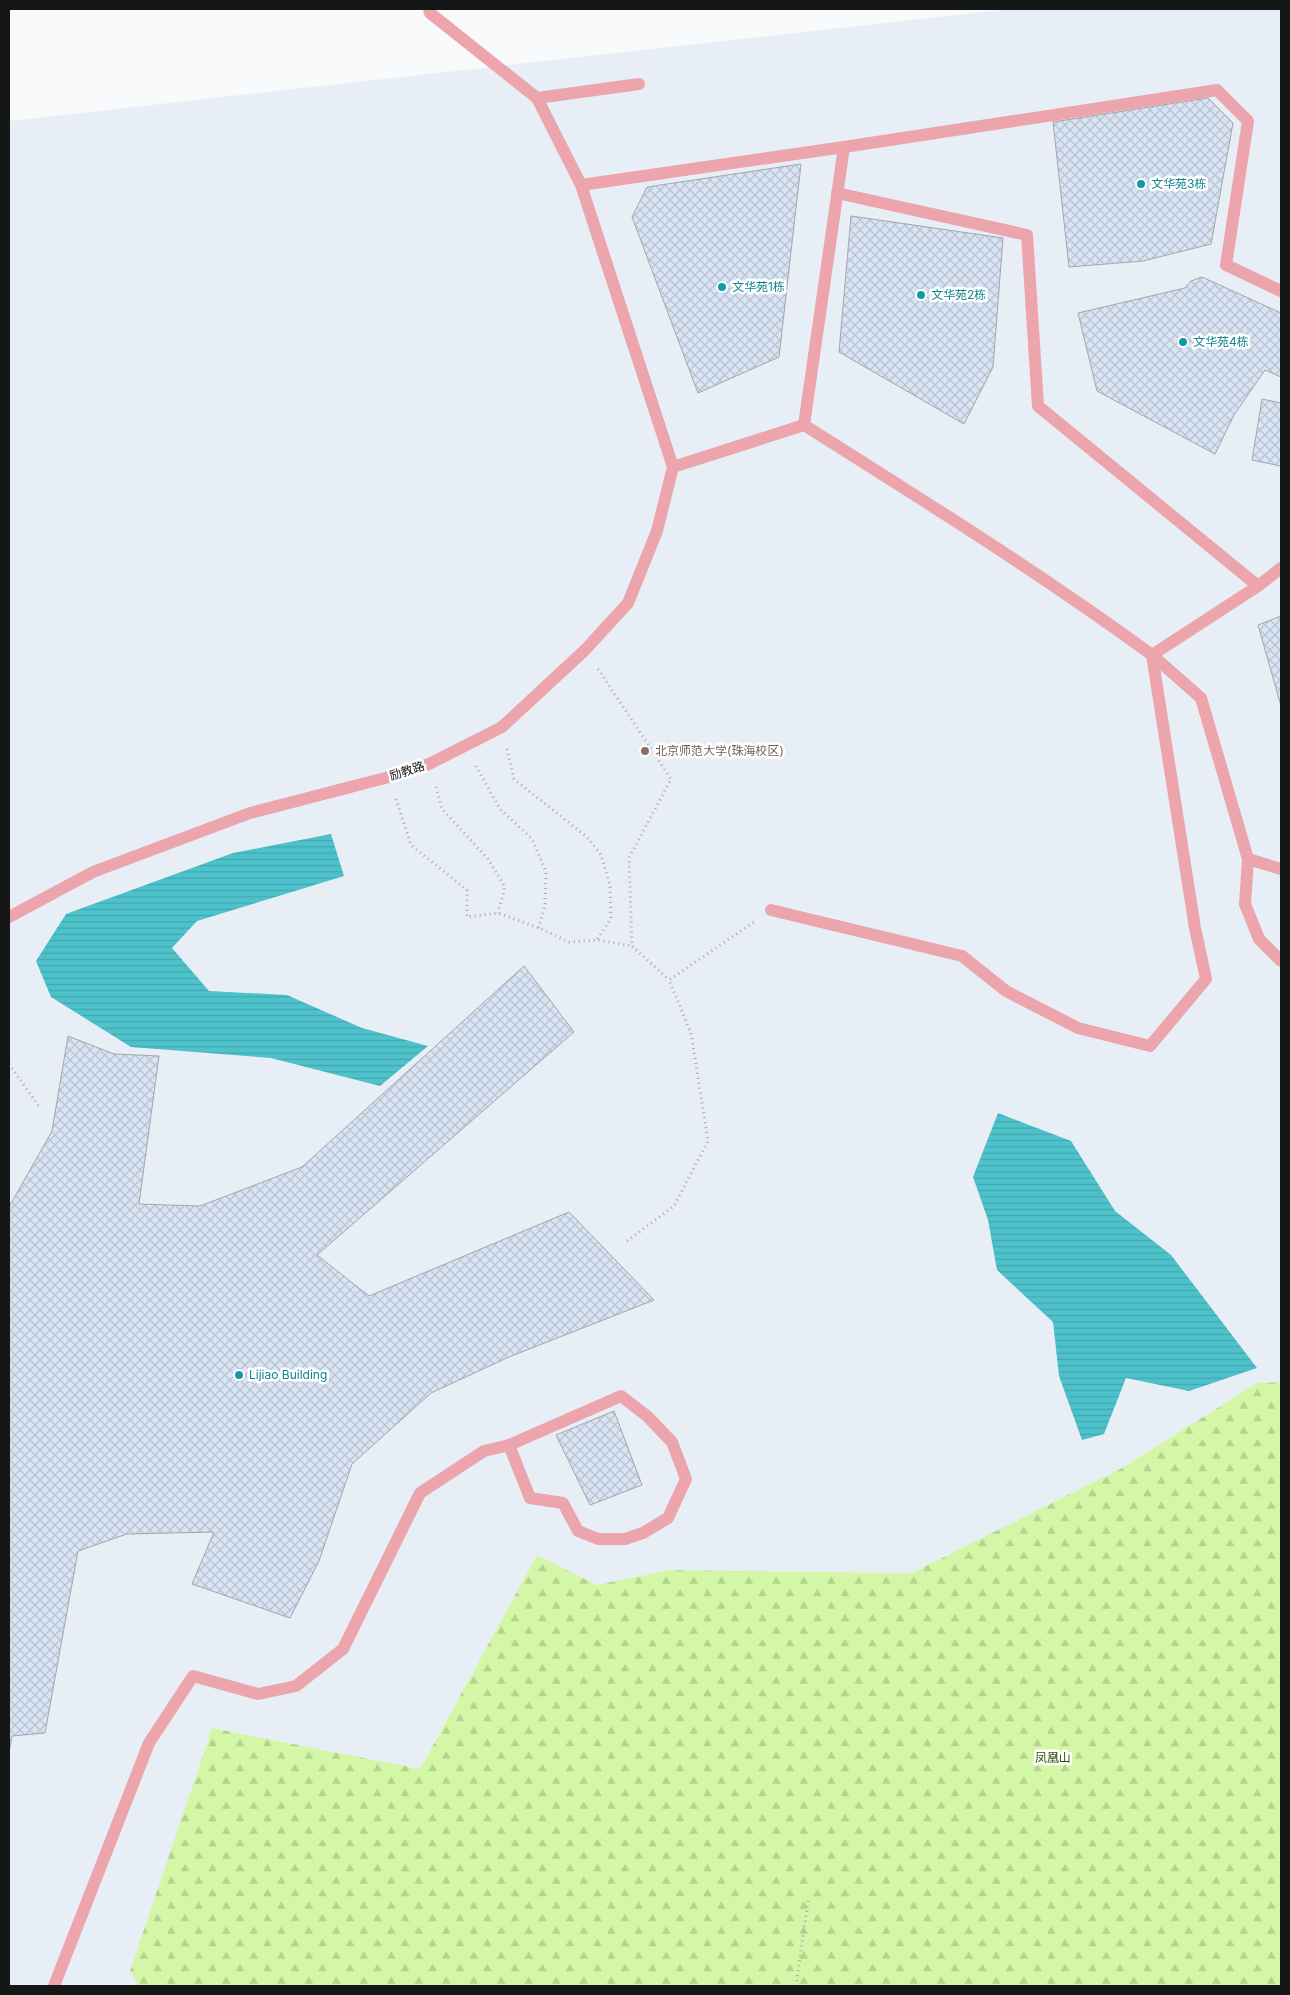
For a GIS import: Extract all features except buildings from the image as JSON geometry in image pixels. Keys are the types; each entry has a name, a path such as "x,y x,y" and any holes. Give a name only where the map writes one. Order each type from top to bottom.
{"lane":[{"path":"429,9 430,13 537,98 581,185 673,467 804,425"},
{"path":"537,98 639,84"},
{"path":"581,185 1217,90 1248,121 1226,266 1281,291"},
{"path":"804,425 844,147"},
{"path":"837,193 1027,235 1038,406 1258,586"},
{"path":"804,425 1092,611 1152,655 1201,698 1248,858 1245,904 1259,939 1281,961"},
{"name":"励教路","path":"9,917 93,872 250,813 389,777 429,764 502,727 585,650 628,603 656,531 673,467"},
{"path":"1152,655 1258,586 1281,568"},
{"path":"772,910 962,956 1006,991 1078,1028 1150,1046 1206,980 1195,928 1152,655"},
{"path":"1248,858 1281,869"},
{"path":"54,1986 149,1743 193,1676 258,1694 296,1686 343,1649 420,1493 484,1451 509,1446 621,1396 647,1416 672,1442 686,1479 668,1518 642,1533 625,1539 598,1539 578,1531 563,1503 530,1498 509,1446"}],"path":[{"path":"585,650 671,779 629,858 632,946"},
{"path":"502,727 514,779 582,832 601,856 610,886 612,918 597,940"},
{"path":"464,746 500,809 532,839 546,872 545,904 539,928"},
{"path":"429,764 442,810 488,859 505,887 498,913"},
{"path":"389,777 412,845 467,890 467,917 498,913 539,928 569,942 597,940 632,946 668,980 691,1033 708,1141 674,1206 627,1241"},
{"path":"668,980 772,910"},
{"path":"9,1064 40,1108"},
{"path":"796,1986 808,1901"}],"shaded area":[{"name":"北京师范大学(珠海校区)","path":"1009,9 1281,9 1281,1382 1257,1383 1122,1468 912,1573 668,1570 597,1585 537,1555 420,1769 212,1728 131,1971 139,1986 9,1986 9,121"}],"green space":[{"name":"凤凰山","path":"1281,1382 1281,1986 139,1986 130,1971 212,1728 420,1769 537,1555 597,1585 668,1570 912,1573 1122,1468 1257,1383"}],"water":[{"path":"331,834 344,876 197,921 172,948 209,991 287,995 362,1028 428,1046 380,1086 271,1058 131,1047 51,997 36,961 66,914 233,853"},
{"path":"998,1113 1071,1141 1115,1211 1171,1255 1257,1368 1189,1391 1126,1378 1104,1434 1082,1440 1059,1376 1053,1322 997,1270 988,1220 973,1177"}],"place":[{"name":"文华苑3栋","path":"1141,184"},
{"name":"文华苑1栋","path":"722,287"},
{"name":"文华苑2栋","path":"921,295"},
{"name":"文华苑4栋","path":"1183,342"},
{"name":"北京师范大学(珠海校区)","path":"645,751"},
{"name":"Lijiao Building","path":"239,1375"}]}
